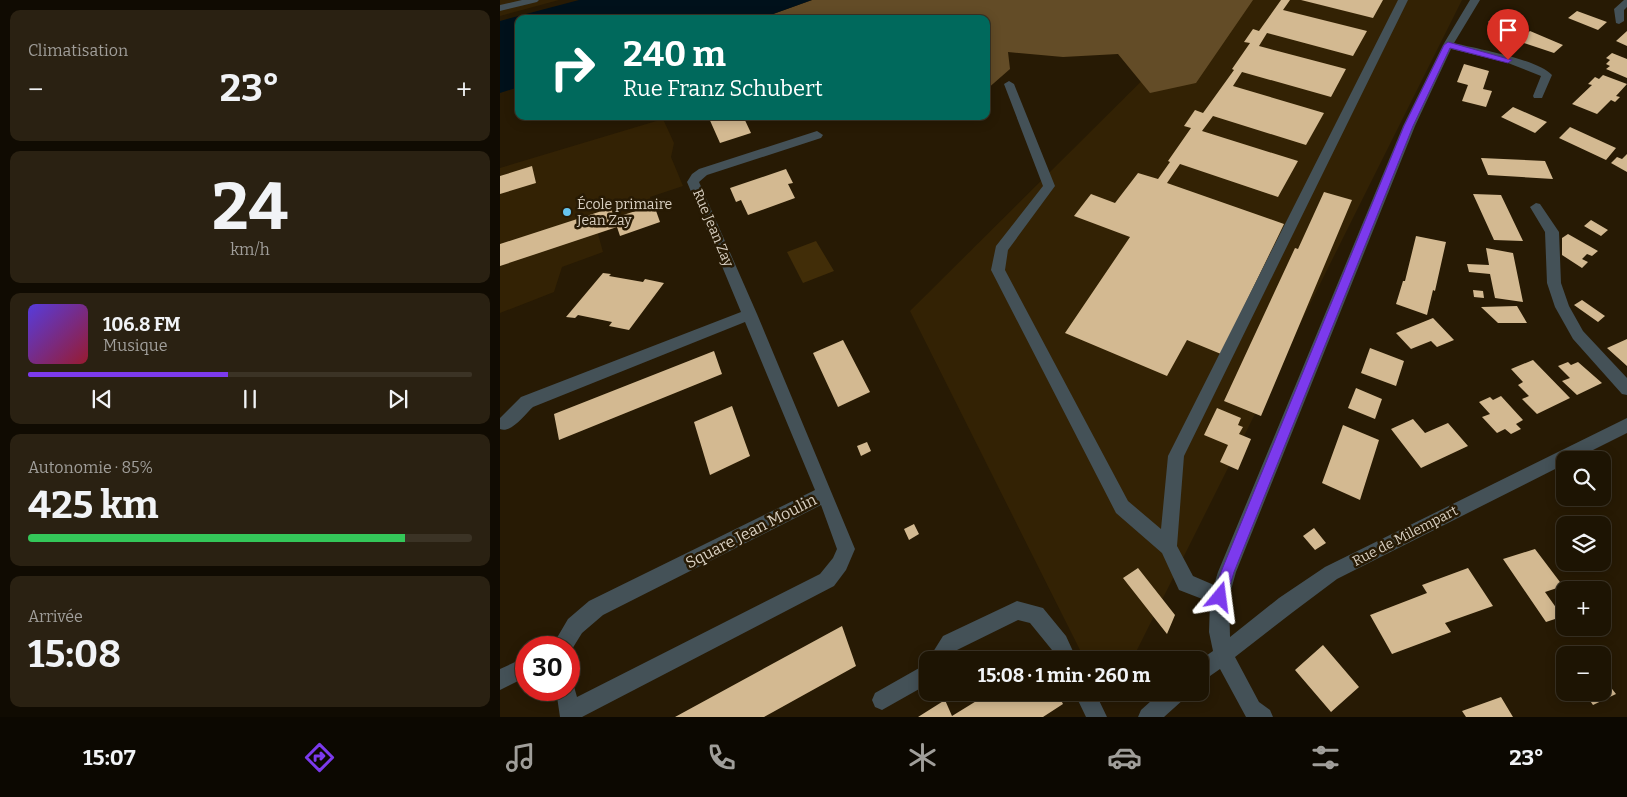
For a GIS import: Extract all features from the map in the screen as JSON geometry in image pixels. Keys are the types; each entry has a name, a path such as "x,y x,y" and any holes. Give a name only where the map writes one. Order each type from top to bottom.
{"street":[{"path":"500,8 534,0"},
{"path":"1168,547 1176,456 1403,0"},
{"path":"1263,717 1252,709 1224,654 1219,632 1220,597 1231,562 1405,136 1448,45 1475,0"},
{"path":"1619,21 1619,9 1627,2 1623,0"},
{"path":"1448,45 1526,66 1547,75 1538,96"},
{"path":"1009,84 1049,186 1001,249 998,270 1122,507 1168,547 1186,583 1220,597"},
{"name":"Rue Jean Zay","path":"817,135 703,172 693,182 825,494"},
{"path":"1536,207 1552,232 1554,283 1562,307 1578,335 1606,369 1627,389"},
{"path":"504,424 527,402 750,314"},
{"name":"Rue de Milempart","path":"1209,666 1331,573 1627,425"},
{"name":"Square Jean Moulin","path":"568,701 570,715 827,580 840,564 846,549 825,494 596,608 575,626 569,636"},
{"path":"944,651 950,643 1017,610 1036,616 1059,643 1063,651"},
{"path":"500,680 515,672"},
{"path":"882,700 919,678"},
{"path":"1089,701 1097,717"},
{"path":"1148,717 1167,701"}],"shaded area":[{"path":"500,0 559,0 500,16"},
{"path":"812,0 1253,0 1196,83 1150,93 1118,54 1063,57 1008,52 1010,69 990,86 990,15 770,15"},
{"path":"1223,0 1462,0 1136,651 1080,651 910,311"},
{"name":"École primaire Jean Zay","path":"663,120 674,143 671,157 683,186 650,197 654,205 614,218 617,227 598,234 603,252 562,267 554,292 500,313 500,168"},
{"path":"816,241 834,271 803,283 787,252"}],"water":[{"path":"579,0 812,0 770,15 523,15"},
{"path":"515,17 515,88 500,93 500,21"}],"building":[{"path":"1281,0 1290,0 1283,10 1367,31 1353,56 1267,33 1259,46 1346,69 1331,97 1242,72 1233,86 1324,113 1306,145 1213,116 1202,131 1298,161 1278,197 1180,164 1167,183 1284,224 1221,354 1187,340 1167,376 1065,333 1130,237 1074,216 1091,194 1115,203 1138,173 1158,179 1191,128 1184,126 1195,110 1203,113 1234,70 1232,69 1250,43 1244,42 1253,29 1259,31"},
{"path":"1301,0 1383,0 1373,18"},
{"path":"1502,11 1522,19 1508,31 1488,22"},
{"path":"1577,11 1607,22 1598,30 1568,18"},
{"path":"1530,31 1563,45 1554,53 1518,41"},
{"path":"1627,31 1627,46 1616,41"},
{"path":"1612,53 1627,59 1627,78 1606,69 1610,66 1606,64 1610,60 1606,58"},
{"path":"1464,64 1489,71 1483,89 1492,91 1486,107 1462,101 1468,85 1457,82"},
{"path":"1603,75 1627,84 1616,96 1620,97 1615,102 1611,100 1597,114 1572,104 1592,85 1588,84 1595,77 1599,79"},
{"path":"1513,107 1547,122 1535,133 1501,117"},
{"path":"710,120 745,120 751,133 720,143"},
{"path":"1570,127 1616,148 1606,160 1559,138"},
{"path":"1627,154 1627,172 1611,163 1617,157 1622,159"},
{"path":"1481,158 1545,161 1553,179 1488,175"},
{"path":"532,166 536,183 500,194 500,176"},
{"path":"786,169 793,183 788,184 795,198 748,215 741,200 736,202 730,188"},
{"path":"1324,192 1352,200 1261,416 1224,401 1295,248 1298,249"},
{"path":"1473,194 1501,195 1523,241 1494,240"},
{"path":"654,205 660,222 620,236 617,227 500,266 500,244 611,208 614,218"},
{"path":"1591,220 1608,230 1601,236 1584,226"},
{"path":"1568,234 1598,251 1592,256 1587,254 1582,259 1588,262 1582,268 1562,255 1562,238"},
{"path":"1416,236 1446,242 1435,291 1433,290 1427,315 1396,304 1403,281 1405,281"},
{"path":"1486,248 1513,253 1523,302 1495,298 1490,274 1469,272 1467,264 1489,265"},
{"path":"603,273 611,274 609,276 643,282 645,279 664,283 629,330 609,326 612,322 578,315 575,318 566,317"},
{"path":"1473,290 1483,291 1484,298 1474,297"},
{"path":"1582,300 1605,316 1598,322 1574,305"},
{"path":"1517,306 1527,323 1498,323 1481,307"},
{"path":"1433,318 1454,340 1437,347 1431,341 1411,349 1396,333"},
{"path":"1627,339 1627,366 1607,348"},
{"path":"843,340 870,392 838,407 813,353"},
{"path":"1370,348 1404,361 1396,386 1361,373"},
{"path":"714,351 722,374 559,440 554,414"},
{"path":"1533,360 1570,398 1537,414 1522,399 1529,396 1518,385 1523,382 1511,369"},
{"path":"1568,362 1571,365 1578,362 1602,383 1577,395 1562,381 1570,378 1558,366"},
{"path":"1356,388 1382,399 1375,419 1348,408"},
{"path":"1501,396 1523,420 1516,424 1521,429 1511,434 1505,429 1497,433 1482,417 1490,414 1479,402 1490,397 1493,400"},
{"path":"732,406 750,456 710,475 694,422"},
{"path":"1217,408 1241,418 1238,425 1243,427 1239,434 1251,439 1238,470 1220,462 1228,445 1204,435"},
{"path":"1413,419 1425,433 1448,423 1468,446 1421,468 1391,429"},
{"path":"1343,425 1379,440 1360,500 1322,483"},
{"path":"867,442 871,451 861,456 857,446"},
{"path":"914,524 919,534 909,540 904,529"},
{"path":"1314,528 1326,543 1315,550 1303,536"},
{"path":"1535,549 1559,581 1556,581 1556,588 1545,592 1556,608 1555,619 1546,622 1503,559"},
{"path":"1138,568 1175,615 1167,634 1123,578"},
{"path":"1468,568 1493,606 1445,623 1451,632 1392,654 1370,615 1427,593 1422,585"},
{"path":"842,626 856,666 764,717 675,717"},
{"path":"1323,645 1359,687 1331,712 1295,670"},
{"path":"1611,688 1616,694 1611,696"},
{"path":"1501,697 1513,717 1466,717 1462,711"},
{"path":"943,701 945,701 952,716 976,701 1062,701 1063,704 1043,717 918,717"},
{"path":"1590,701 1601,701 1593,705"}],"place":[{"name":"École primaire Jean Zay","path":"567,212"}],"route":[{"path":"1220,597 1228,572 1409,126 1448,45 1508,60"}]}
